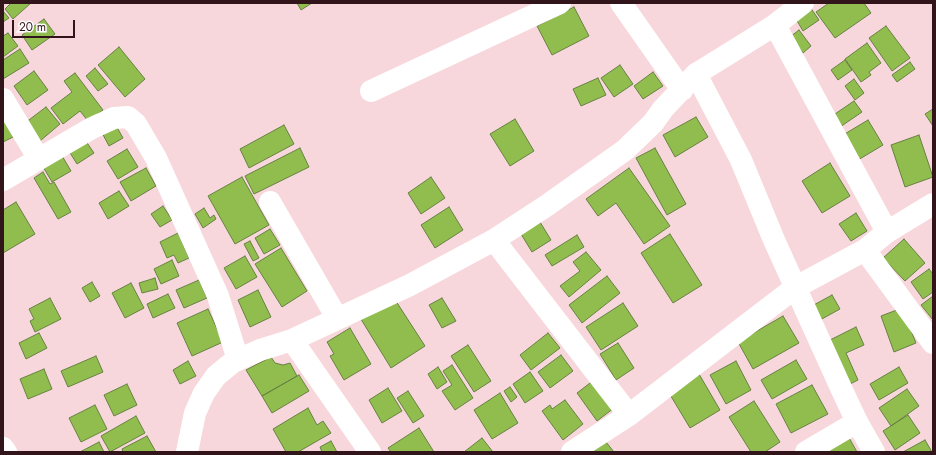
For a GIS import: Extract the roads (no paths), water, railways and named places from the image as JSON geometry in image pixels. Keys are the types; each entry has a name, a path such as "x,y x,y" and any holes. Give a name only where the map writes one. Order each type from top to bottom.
{"street":[{"path":"370,92 560,3"},
{"path":"621,3 689,82 741,160 774,240 857,422 874,452"},
{"path":"187,452 196,412 204,393 216,376 233,362 260,350 292,340 410,285 494,240 546,206 625,150 653,123 663,109 689,82 775,25 804,3"},
{"path":"775,25 887,232"},
{"path":"3,99 39,159"},
{"path":"3,180 92,128 114,118 128,117 136,124 156,158 218,296 238,360"},
{"path":"270,202 337,318"},
{"path":"572,452 629,415 796,287 865,250 887,232 933,204"},
{"path":"494,240 629,415"},
{"path":"865,250 933,343"},
{"path":"292,340 370,452"},
{"path":"806,452 857,422"},
{"path":"3,448 6,452"}]}
